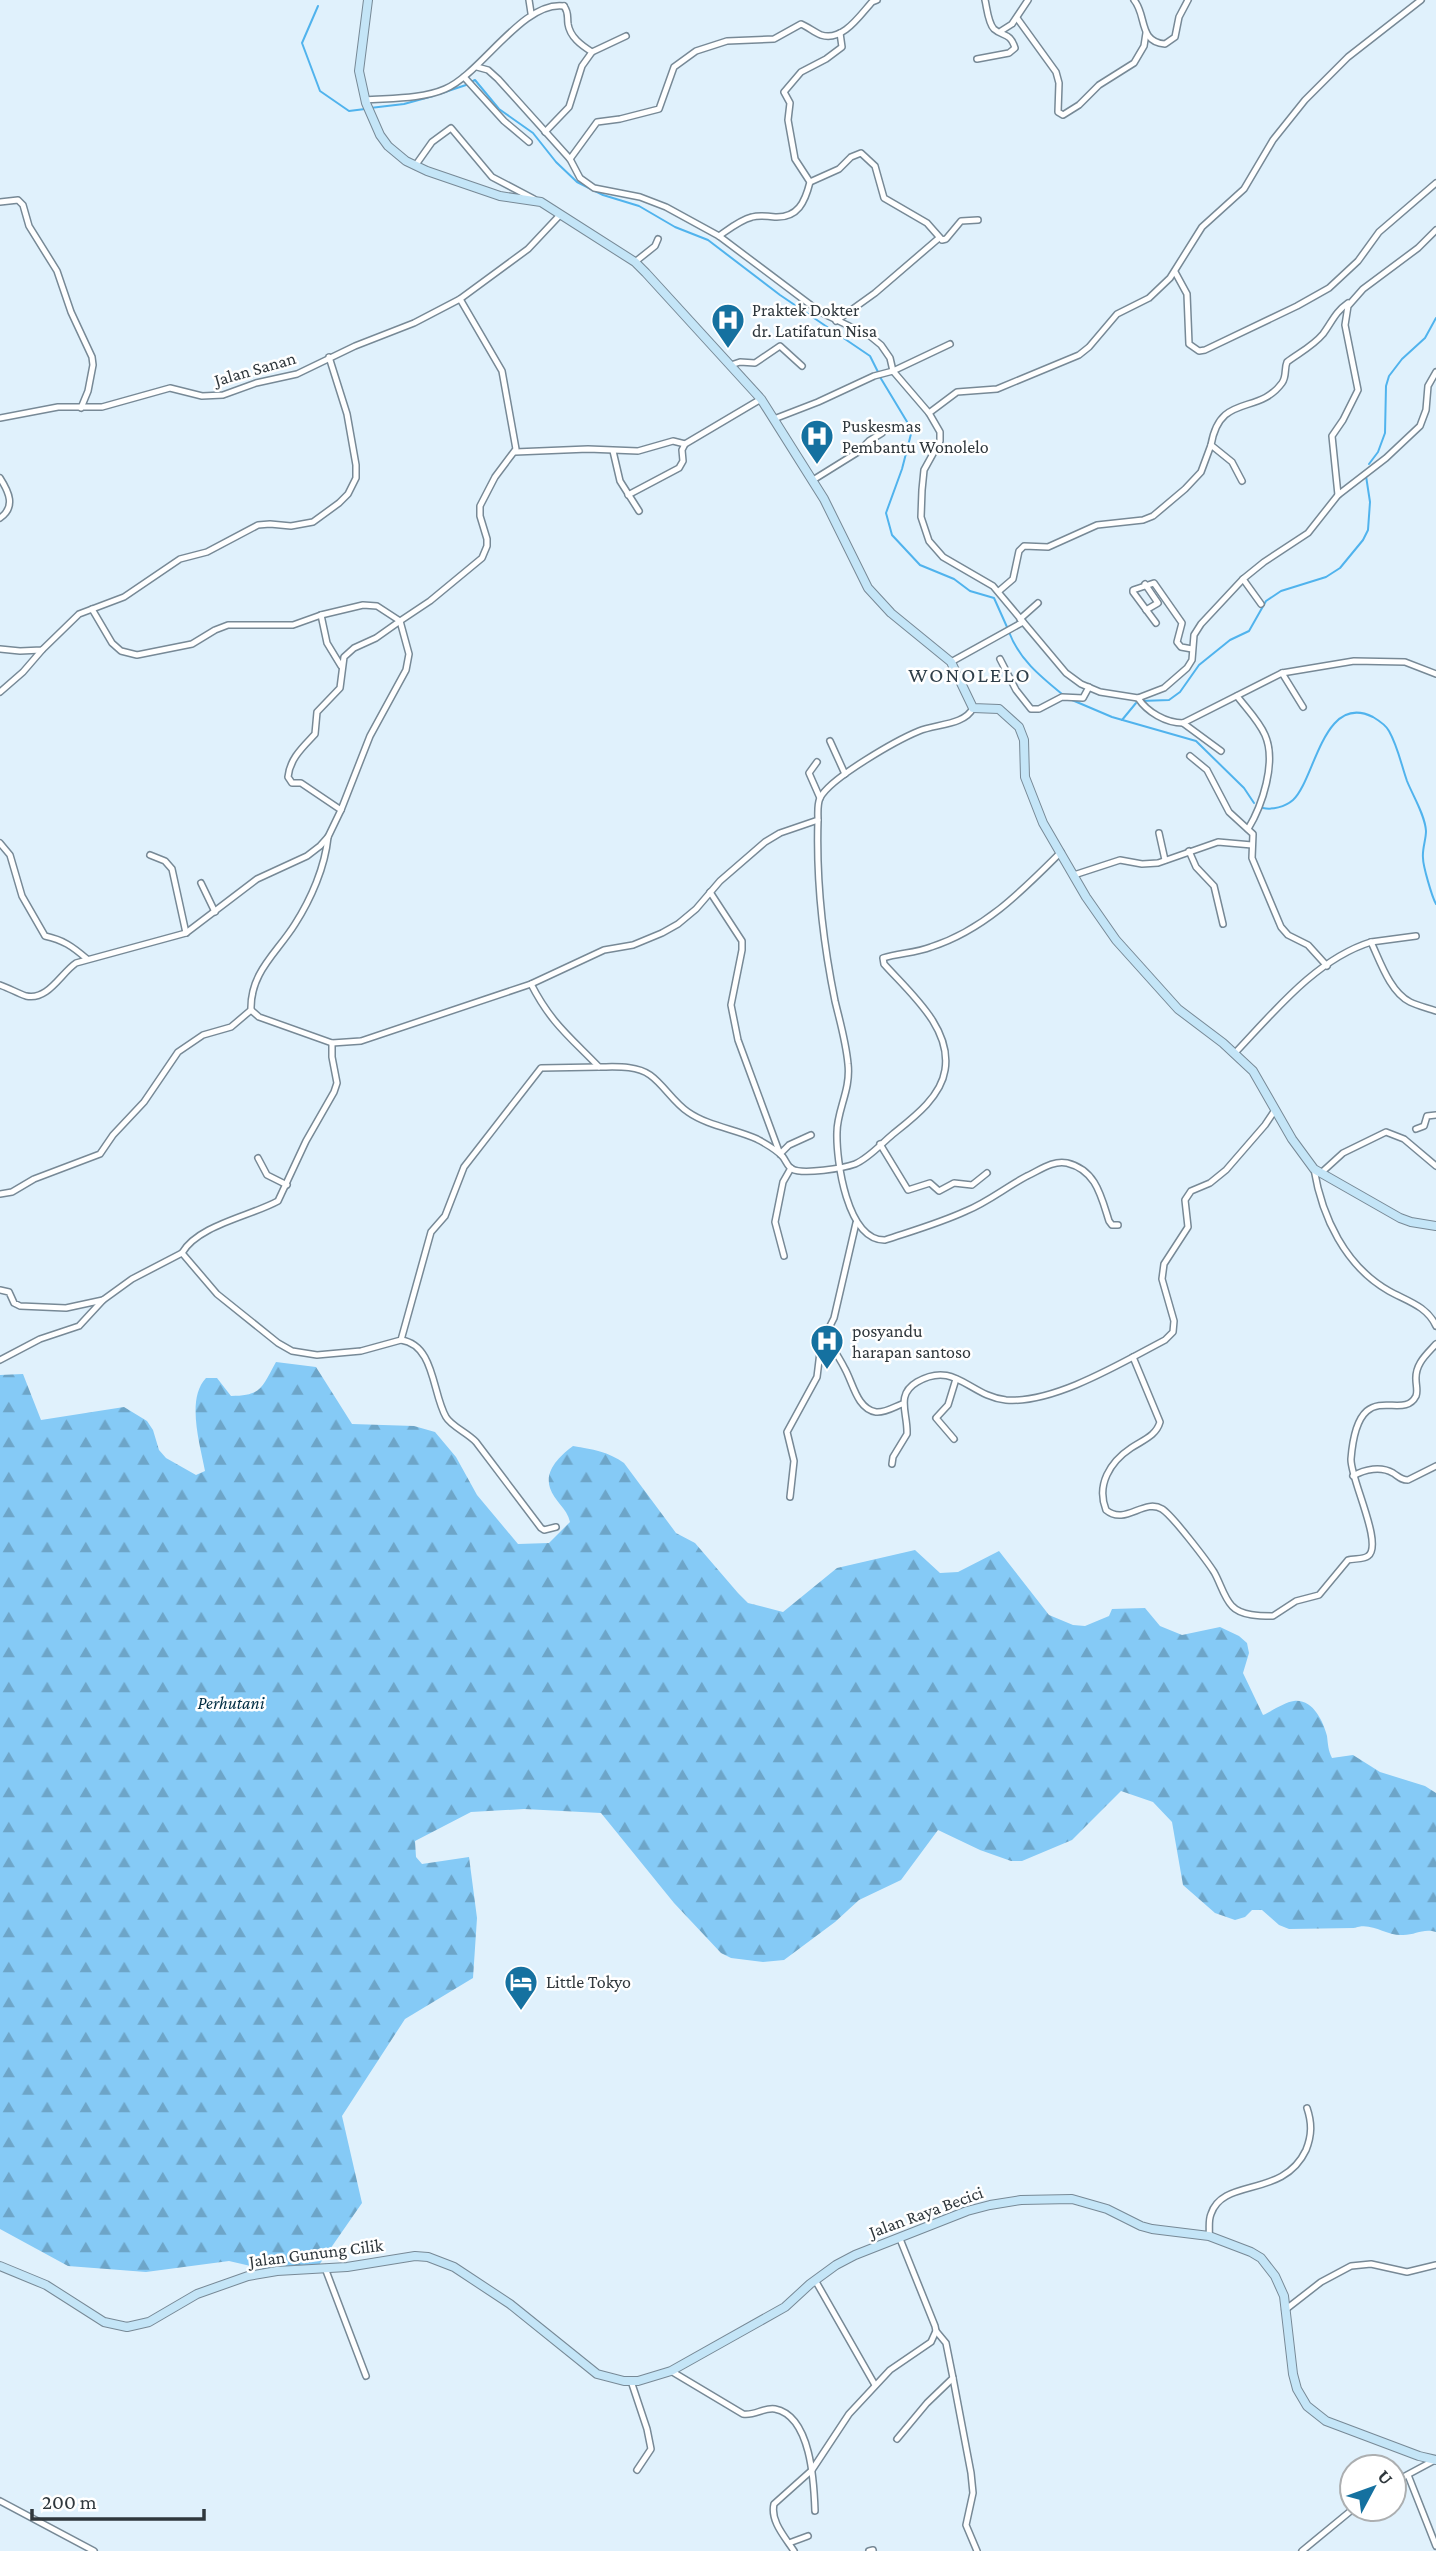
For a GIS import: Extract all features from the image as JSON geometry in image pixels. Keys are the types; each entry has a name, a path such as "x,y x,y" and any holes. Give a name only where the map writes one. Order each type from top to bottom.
{"main road":[{"path":"368,0 359,71 373,122 388,146 415,166 500,196 535,200 635,262 761,399 813,480 868,587 891,613 951,662 973,708 999,709 1007,713 1020,727 1024,740 1025,777 1043,823 1102,921 1178,1009 1253,1071 1304,1157 1318,1171 1400,1218 1436,1226"},
{"name":"Jalan Raya Becici","path":"584,2365 610,2379 631,2381 671,2371 785,2307 815,2280 855,2255 990,2204 1021,2200 1072,2200 1107,2208 1141,2226 1209,2236 1261,2258 1275,2276 1284,2296 1295,2382 1300,2398 1326,2421 1436,2460"},
{"name":"Jalan Gunung Cilik","path":"0,2266 46,2285 104,2322 127,2327 149,2322 197,2294 247,2276 277,2271 325,2269 415,2256 441,2260 533,2321 584,2365"}],"street":[{"path":"529,0 531,13"},
{"path":"977,59 1014,50 1015,46 1006,33 991,25 985,0"},
{"path":"1000,32 1017,18 1028,0"},
{"path":"1017,18 1056,72 1059,83 1058,112 1063,115 1079,105 1099,85 1134,63 1144,46 1146,33 1141,13 1134,0"},
{"path":"1146,33 1157,44 1171,42 1188,0"},
{"path":"929,413 957,392 997,389 1079,355 1117,314 1149,298 1175,272 1202,227 1244,189 1273,140 1305,100 1348,57 1421,0"},
{"path":"570,159 597,122 632,117 659,109 674,67 702,48 727,41 774,39 801,24 825,36 840,33 873,1"},
{"path":"366,102 436,92 465,78 496,44 531,13 557,4 566,3 568,27 575,39 592,52"},
{"path":"719,236 753,216 779,217 793,213 806,200 810,182 795,159 788,120 790,103 784,92 801,72 842,47 840,33"},
{"path":"545,132 569,107 582,66 592,52 626,36"},
{"path":"477,66 491,72 570,159 580,178 594,187 653,201 719,236 802,300 836,321 870,336 881,345 890,358 893,371 929,413 940,432 940,441 924,470 921,517 929,541 943,556 986,580 999,591 1066,673 1100,692 1138,698 1164,688 1187,668 1192,660 1194,635 1243,579 1308,533 1338,495 1386,458 1420,426 1426,411 1428,386 1436,372"},
{"path":"465,78 504,121 529,142"},
{"path":"415,166 424,157 432,142 451,128 492,177 535,200"},
{"path":"810,182 839,169 851,157 861,153 875,166 884,198 927,223 942,240 946,239 961,220 978,220"},
{"path":"1175,272 1187,291 1189,344 1199,351 1205,350 1329,288 1358,261 1379,232 1436,183"},
{"path":"0,202 18,200 23,205 27,222 58,271 71,312 92,357 88,391 80,408"},
{"name":"Jalan Sanan","path":"0,418 58,407 103,407 170,388 202,396 223,395 256,383 288,378 329,357 414,323 460,299 528,249 559,216"},
{"path":"999,591 1013,579 1019,551 1024,546 1048,547 1097,525 1143,520 1166,507 1201,472 1223,415 1235,407 1261,400 1276,389 1285,377 1287,362 1315,342 1333,316 1363,289 1418,248 1436,230"},
{"path":"836,321 876,293 939,238"},
{"path":"635,262 655,246 658,239"},
{"path":"341,810 301,783 292,783 288,777 299,750 315,734 317,712 340,688 341,666 347,653 376,638 430,601 482,558 487,539 480,506 495,477 515,452 502,372 460,299"},
{"path":"1338,495 1332,436 1357,390 1345,325 1345,314 1350,302"},
{"path":"774,419 874,376 893,371 950,344"},
{"path":"731,365 740,362 755,363 780,346 802,366"},
{"path":"0,692 79,614 124,597 180,559 207,552 258,525 302,525 326,514 348,494 356,478 356,464 347,414 329,357"},
{"path":"628,495 679,467 683,461 684,444 761,399"},
{"path":"813,480 859,452 869,441 882,433"},
{"path":"515,452 588,449 638,451 673,441 684,444"},
{"path":"1212,445 1232,462 1242,481"},
{"path":"613,451 615,467 639,511"},
{"path":"0,478 10,500 8,511 0,519"},
{"path":"1243,579 1261,604"},
{"path":"1156,623 1133,592 1145,584 1154,583 1182,623 1177,642 1181,648 1192,649"},
{"path":"1145,584 1158,603 1146,610"},
{"path":"951,662 1021,621 1038,603"},
{"path":"0,1194 12,1192 34,1179 100,1154 113,1135 144,1102 178,1052 203,1035 231,1027 251,1010 257,978 300,916 324,864 328,837 370,736 405,670 409,654 400,621 386,610 370,605 321,615 293,625 228,625 215,629 192,644 137,655 121,651 112,643 92,609"},
{"path":"321,615 327,643 341,666"},
{"path":"0,649 43,650"},
{"path":"1000,659 1016,690 1031,709 1039,709 1062,697 1083,698 1089,687"},
{"path":"1183,723 1282,673 1354,661 1405,662 1436,674"},
{"path":"1282,673 1303,708"},
{"path":"1237,696 1260,726 1269,750 1263,797 1248,829"},
{"path":"1138,698 1145,707 1166,720 1183,723 1221,751"},
{"path":"820,798 845,774 919,731 966,716 973,708"},
{"path":"830,741 845,774"},
{"path":"1190,756 1208,769 1229,812 1254,836 1252,858 1281,927 1288,935 1308,945 1327,966"},
{"path":"790,1497 794,1461 787,1432 814,1383 821,1344 834,1318 856,1223 840,1167 836,1129 846,1098 849,1068 823,930 818,865 820,798 809,773 817,762"},
{"path":"251,1010 258,1017 332,1043 361,1041 531,984 604,950 634,945 662,933 696,909 709,892 765,842 780,833 818,820"},
{"path":"1159,833 1165,860"},
{"path":"0,985 23,995 35,996 51,987 70,967 87,959 186,933 257,880 307,856 328,837"},
{"path":"1074,875 1120,860 1150,864 1218,842 1252,845"},
{"path":"0,843 10,855 22,896 45,936 63,941 87,959"},
{"path":"1189,851 1196,867 1214,886 1223,924"},
{"path":"401,1340 431,1232 445,1216 469,1159 541,1068 631,1067 649,1073 688,1112 701,1120 743,1133 767,1144 780,1154 791,1168 807,1171 855,1164 914,1117 936,1093 944,1081 947,1062 939,1031 928,1014 884,964 883,958 930,948 970,931 1018,895 1061,852"},
{"path":"150,855 165,861 172,869 186,933"},
{"path":"201,883 215,912"},
{"path":"709,892 742,941 731,1004 734,1021 738,1040 780,1154"},
{"path":"1234,1054 1292,995 1352,948 1371,942 1416,936"},
{"path":"1371,942 1400,994 1410,1002 1436,1011"},
{"path":"531,984 544,1010 563,1034 599,1067"},
{"path":"0,1360 40,1339 79,1326 103,1300 132,1279 182,1253 186,1246 200,1235 278,1201 306,1141 334,1092 337,1083 332,1043"},
{"path":"892,1464 893,1457 907,1434 902,1404 906,1391 925,1378 948,1374 976,1390 1002,1399 1040,1397 1063,1390 1165,1340 1174,1328 1162,1279 1164,1265 1188,1227 1185,1200 1188,1195 1226,1170 1275,1110"},
{"path":"1416,1129 1424,1126 1427,1116 1436,1115"},
{"path":"1436,1167 1404,1139 1386,1132 1343,1153 1318,1171 1318,1193 1335,1234 1350,1259 1387,1290 1428,1313 1436,1326"},
{"path":"780,1154 789,1145 811,1135"},
{"path":"880,1144 908,1189 926,1183 934,1185 939,1191 954,1183 972,1185 987,1173"},
{"path":"258,1158 267,1175 287,1185"},
{"path":"856,1223 870,1236 885,1240 968,1210 1056,1162 1082,1169 1096,1182 1109,1221 1112,1225 1118,1225"},
{"path":"784,1256 775,1223 785,1177 791,1168"},
{"path":"182,1253 217,1294 278,1343 292,1351 317,1355 361,1351 401,1340 408,1341 429,1361 437,1398 448,1420 476,1442 541,1528 544,1530 556,1527"},
{"path":"0,1290 7,1291 14,1303 20,1306 66,1308 103,1300"},
{"path":"825,1336 866,1408 883,1412 902,1404"},
{"path":"1133,1357 1160,1422 1155,1432 1128,1450 1105,1473 1104,1506 1116,1516 1125,1516 1153,1506 1160,1508 1176,1523 1213,1571 1228,1600 1236,1609 1261,1616 1273,1616 1296,1601 1319,1595 1348,1560 1370,1555 1374,1545 1353,1476 1351,1460 1361,1415 1374,1405 1397,1407 1412,1400 1417,1390 1418,1365 1436,1344"},
{"path":"954,1439 936,1418 948,1405 956,1379"},
{"path":"1353,1476 1360,1472 1384,1469 1408,1480 1436,1466"},
{"path":"1209,2236 1212,2211 1230,2193 1270,2183 1285,2176 1295,2167 1309,2142 1312,2123 1307,2108"},
{"path":"900,2239 936,2331 946,2343 971,2473 973,2493 966,2525 977,2551"},
{"path":"1285,2309 1321,2282 1350,2266 1371,2264 1407,2272 1436,2265"},
{"path":"325,2269 366,2376"},
{"path":"815,2280 875,2385"},
{"path":"794,2551 775,2518 774,2504 811,2470 849,2414 875,2385 894,2367 925,2348 936,2331"},
{"path":"671,2371 743,2414 770,2408 786,2413 800,2428 811,2470 815,2511"},
{"path":"897,2439 927,2403 953,2378"},
{"path":"631,2381 651,2449 637,2470"},
{"path":"1436,2460 1408,2475 1436,2546"},
{"path":"0,2501 94,2551"},
{"path":"1302,2551 1338,2521"},
{"path":"789,2543 808,2536"}],"green space":[{"name":"Perhutani","path":"276,1362 316,1367 352,1424 414,1426 435,1432 456,1457 477,1495 518,1544 549,1543 570,1522 552,1493 549,1475 555,1464 573,1446 606,1454 624,1463 676,1533 695,1543 748,1603 783,1612 837,1568 915,1550 940,1573 958,1572 999,1551 1049,1615 1073,1625 1085,1626 1109,1616 1112,1609 1145,1608 1160,1626 1182,1635 1220,1627 1239,1636 1247,1643 1249,1653 1243,1673 1263,1715 1290,1702 1301,1701 1312,1707 1323,1724 1332,1758 1353,1755 1380,1772 1425,1786 1436,1793 1436,1932 1396,1935 1367,1926 1289,1929 1279,1925 1262,1910 1252,1910 1245,1917 1235,1920 1215,1913 1183,1885 1172,1822 1153,1802 1121,1791 1072,1840 1022,1861 1011,1861 980,1850 938,1830 901,1880 859,1900 835,1922 784,1960 763,1962 731,1958 721,1953 674,1903 601,1813 524,1809 471,1812 415,1841 416,1857 422,1864 469,1857 477,1918 473,1978 405,2019 342,2116 362,2203 319,2265 264,2269 229,2261 146,2272 68,2266 0,2229 0,1375 23,1374 41,1420 124,1407 147,1421 153,1430 159,1450 166,1458 196,1475 205,1471 196,1410 200,1387 206,1378 217,1378 231,1396 241,1396 260,1388"}],"waterway":[{"path":"318,6 302,43 320,91 349,111 365,109"},
{"path":"471,82 475,80 499,109 533,133 556,162 577,182 603,195 639,206 675,227 708,240 780,295 870,356 878,372"},
{"path":"439,94 466,85"},
{"path":"370,108 404,104 433,96"},
{"path":"1369,464 1378,452 1385,433 1386,386 1389,376 1402,359 1425,338 1436,318"},
{"path":"880,377 912,430 902,469 886,513 892,535 920,565 954,579 970,591 994,598 1007,627"},
{"path":"1141,701 1169,700 1180,692 1199,665 1230,640 1249,631 1266,601 1281,591 1326,577 1340,568 1368,530 1370,502 1366,476"},
{"path":"1009,632 1024,659 1062,694"},
{"path":"1072,700 1112,717 1196,741 1244,788 1254,803"},
{"path":"1122,720 1136,703"},
{"path":"1263,808 1278,807 1293,800 1301,790 1322,742 1342,717 1356,713 1373,717 1386,727 1392,737 1423,819 1426,831 1423,862 1436,904"}],"place":[{"name":"Praktek Dokter dr. Latifatun Nisa","path":"728,350"},
{"name":"Puskesmas Pembantu Wonolelo","path":"817,466"},
{"name":"posyandu harapan santoso","path":"827,1371"},
{"name":"Little Tokyo","path":"521,2012"}],"district":[{"name":"WONOLELO","path":"970,675"}]}
